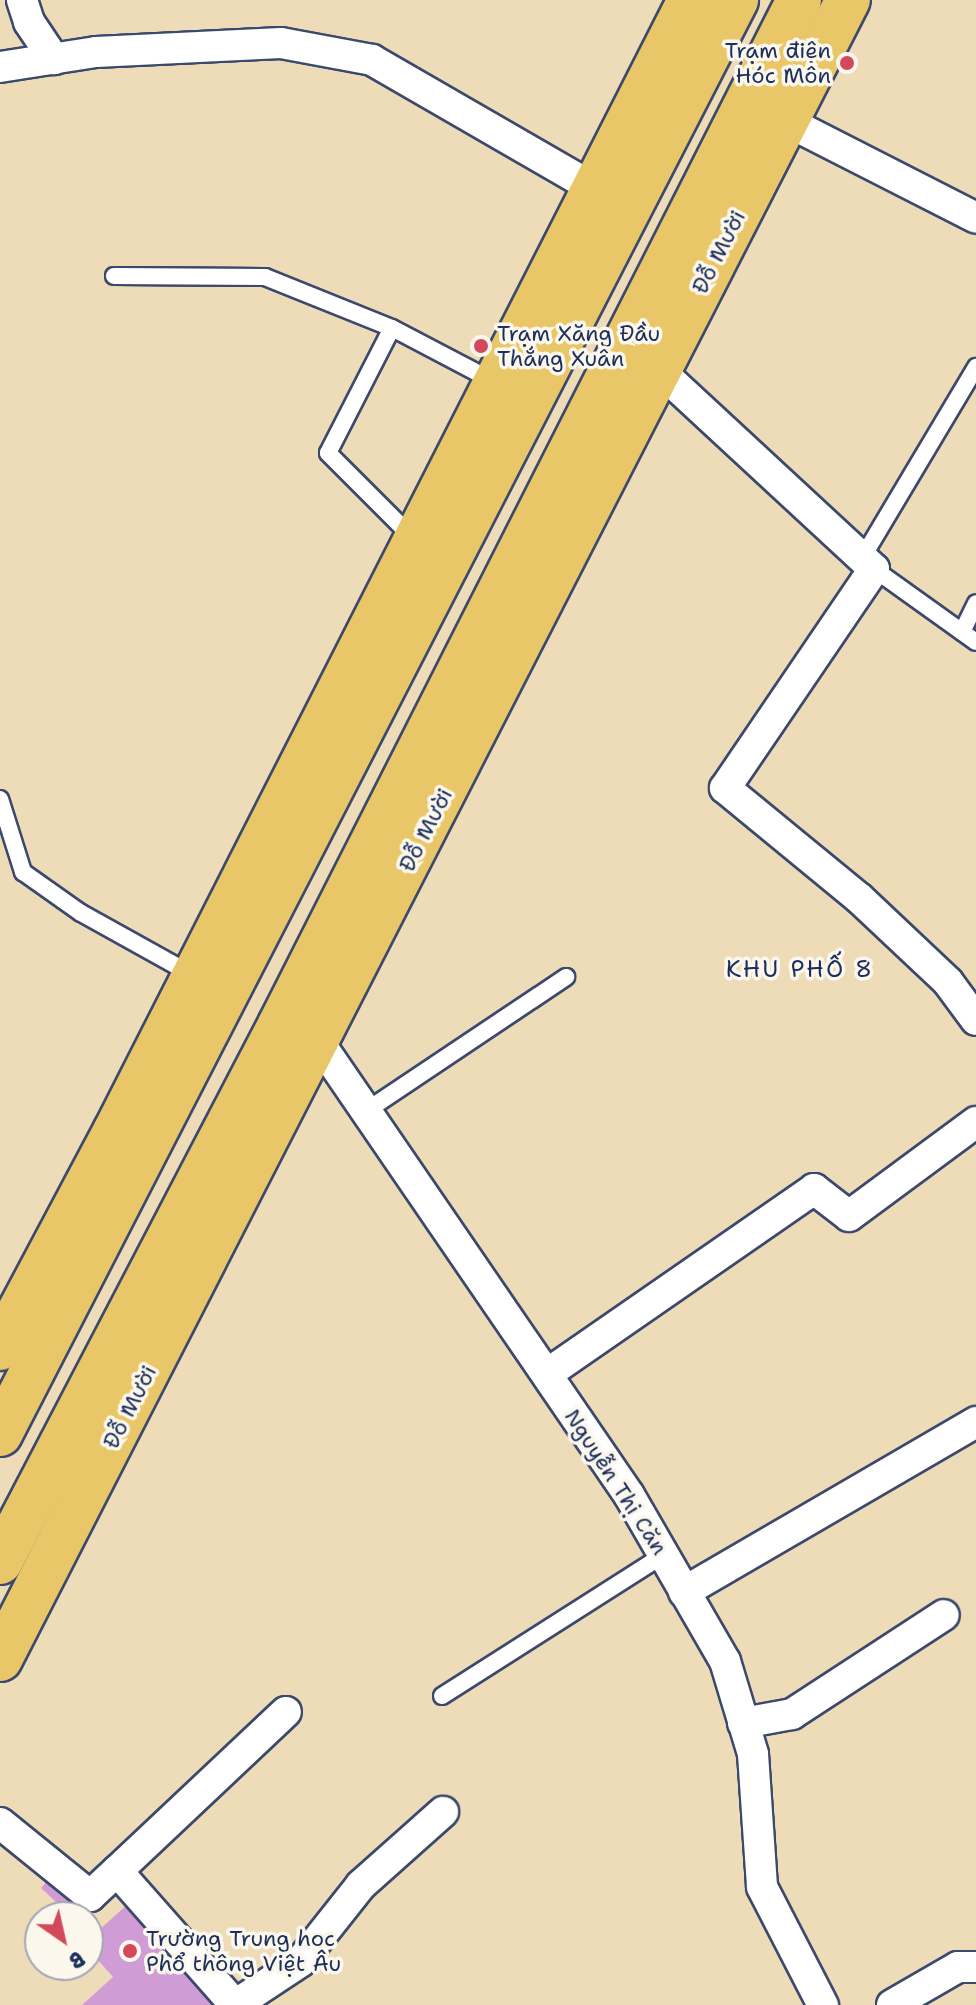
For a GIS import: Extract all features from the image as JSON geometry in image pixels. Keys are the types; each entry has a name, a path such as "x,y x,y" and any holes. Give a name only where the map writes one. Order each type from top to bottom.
{"highway":[{"path":"0,1348 10,1306 195,976 690,0"},
{"path":"0,1434 736,0"},
{"name":"Đỗ Mười","path":"0,1659 799,0"},
{"name":"Đỗ Mười","path":"0,1562 299,1033 659,370 848,0"}],"street":[{"path":"22,0 29,22 54,59"},
{"path":"0,67 96,52 281,43 372,60 595,189"},
{"path":"786,121 976,218"},
{"path":"659,370 789,487 867,564 725,788 859,898 948,982 976,1020"},
{"name":"Nguyễn Thị Căn","path":"299,1033 366,1111 547,1374 663,1555 725,1661 753,1754 762,1887 823,2005"},
{"path":"547,1374 814,1189 849,1216 976,1122"},
{"path":"684,1592 976,1422"},
{"path":"743,1723 792,1714 944,1615"},
{"path":"0,1823 90,1896 286,1712"},
{"path":"117,1871 235,2005 300,1962 361,1885 443,1812"},
{"path":"892,2005 958,1967 976,1967"}],"lane":[{"path":"114,276 265,277 392,328 496,383"},
{"path":"392,328 328,453 416,541"},
{"path":"976,367 867,564 969,637 976,603"},
{"path":"0,799 23,872 81,913 195,976"},
{"path":"366,1111 566,977"},
{"path":"442,1696 663,1555"}],"building":[{"path":"52,1876 79,1901 55,1901 41,1888"},
{"path":"129,1903 223,2005 82,2005 113,1977 104,1967 104,1926"}],"place":[{"name":"Trạm điện Hóc Môn","path":"847,63"},
{"name":"Trạm Xăng Đầu Thắng Xuân","path":"481,346"},
{"name":"Trường Trung học Phổ thông Việt Âu","path":"130,1951"}],"district":[{"name":"KHU PHỐ 8","path":"800,970"}]}
